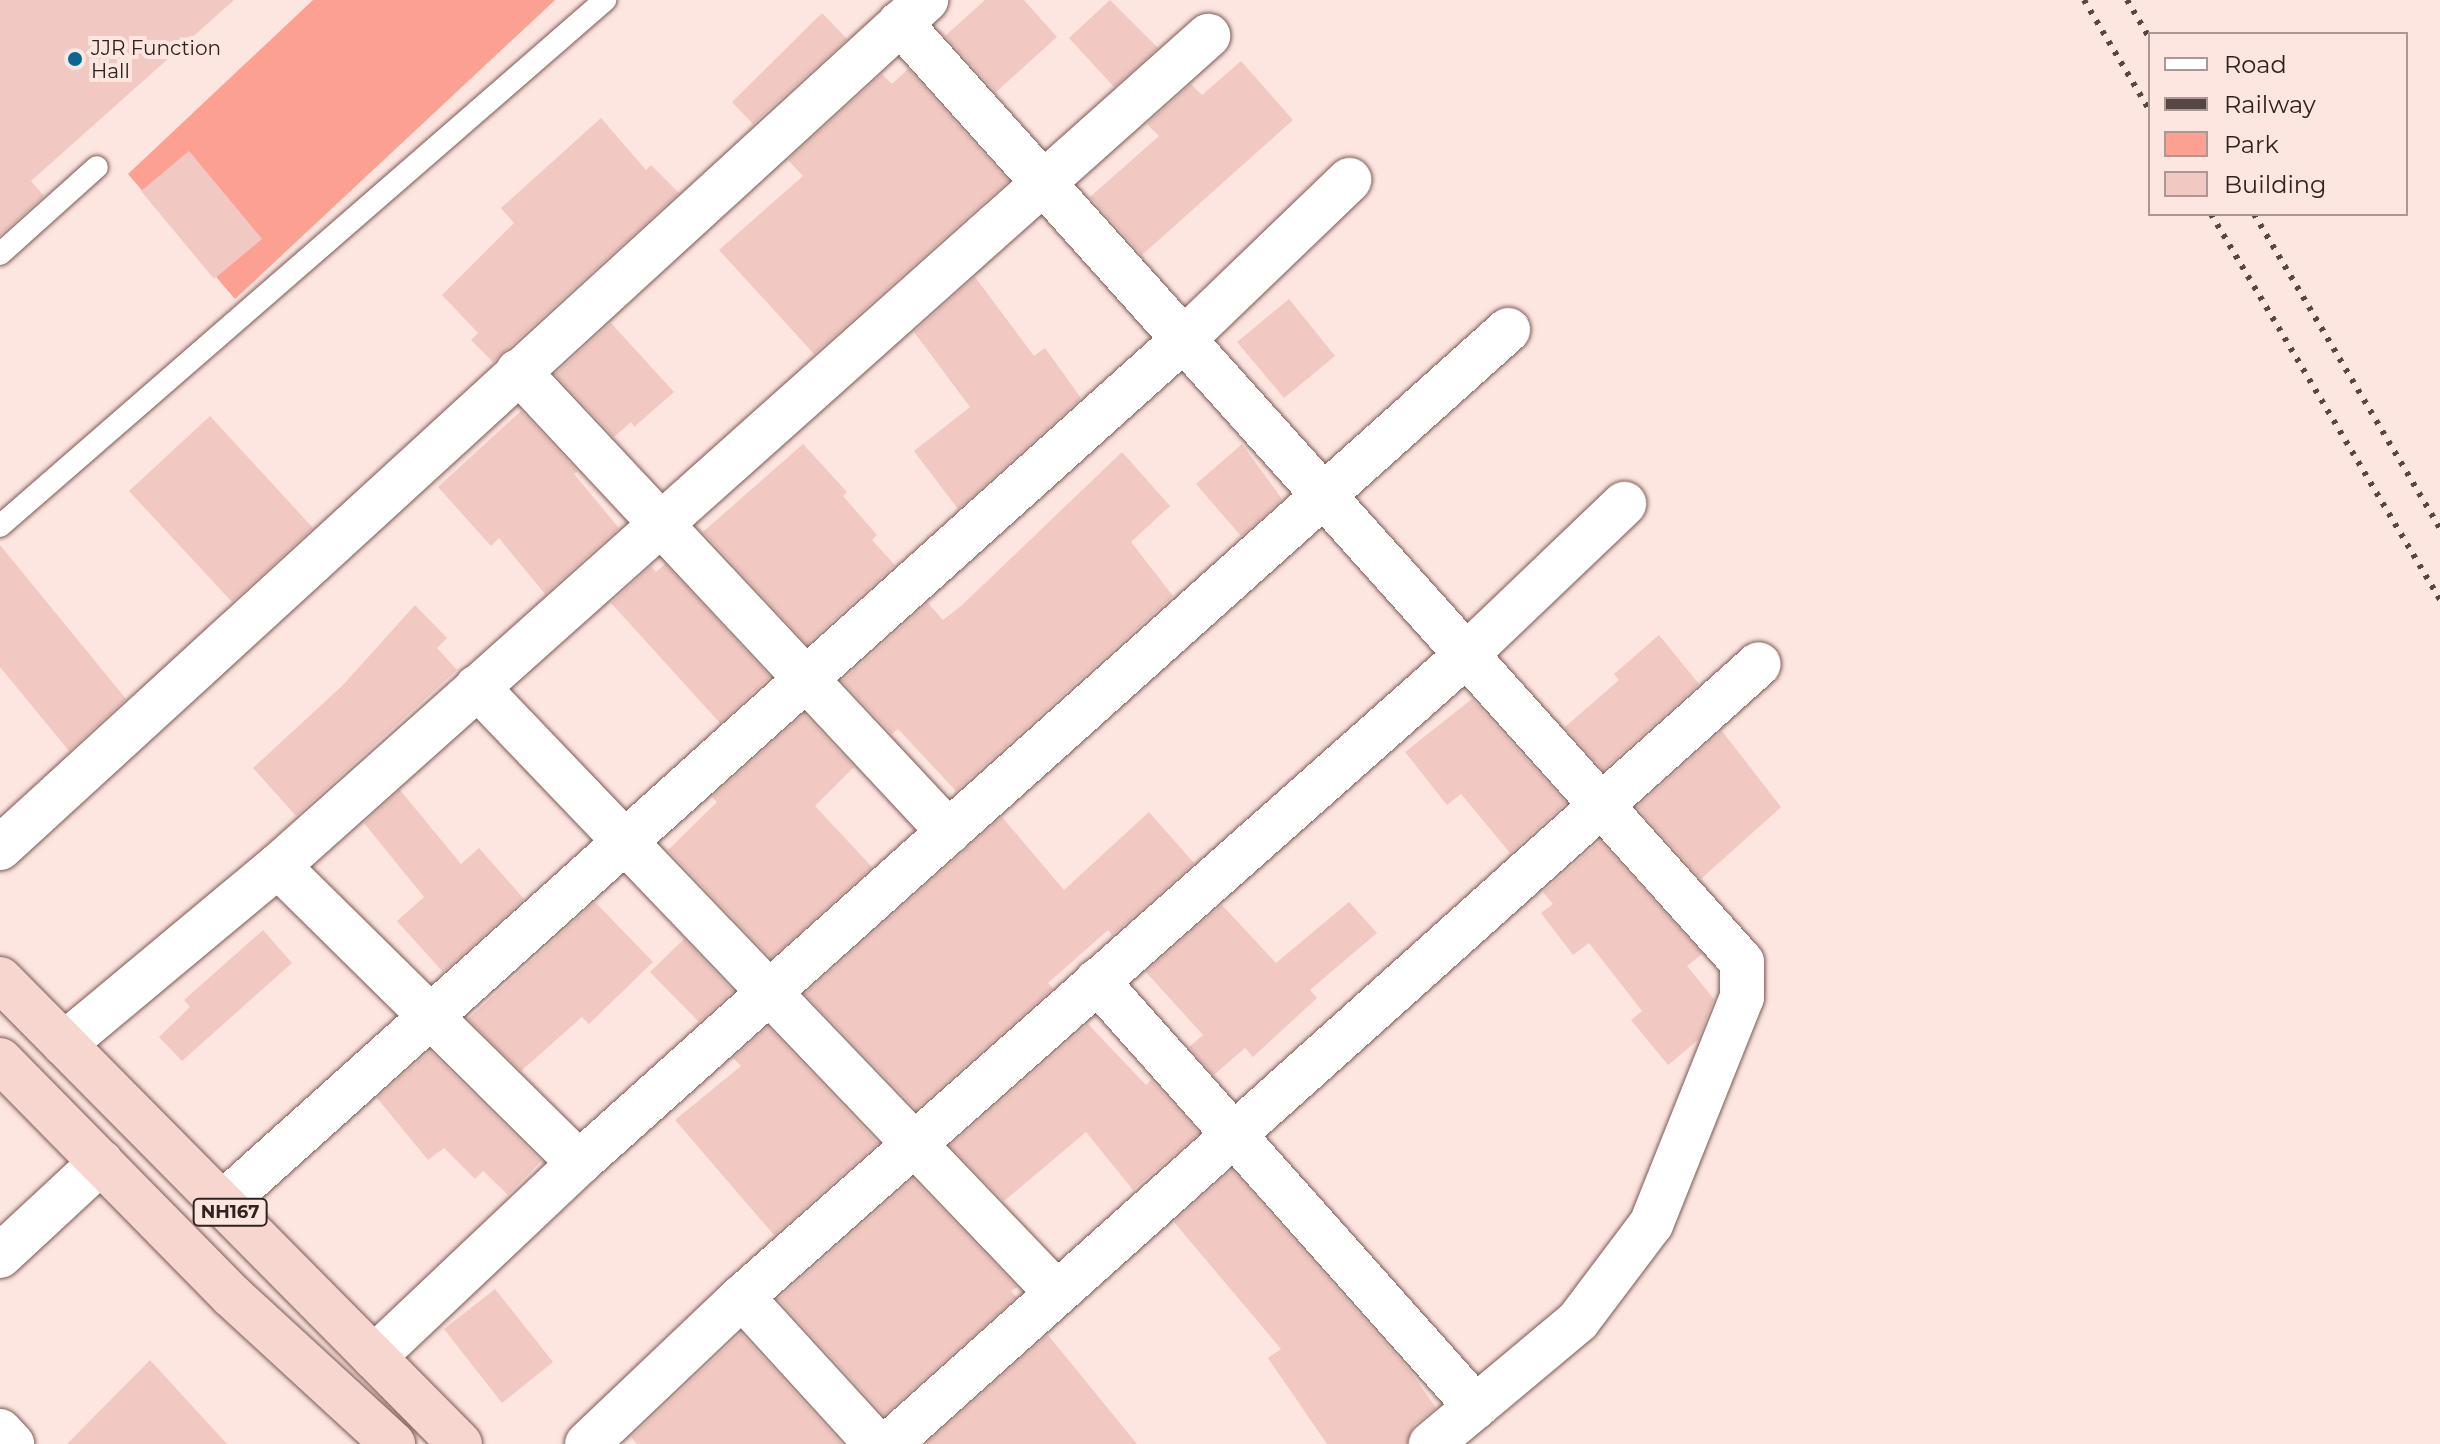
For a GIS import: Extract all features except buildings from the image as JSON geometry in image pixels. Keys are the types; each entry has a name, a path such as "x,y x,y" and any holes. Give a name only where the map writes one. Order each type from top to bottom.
{"highway":[{"name":"NH167","path":"0,979 460,1444"},
{"name":"NH167","path":"0,1060 232,1296 393,1444"}],"street":[{"path":"0,848 913,12 1043,183 1742,962 1742,997 1651,1224 1578,1321 1431,1444"},
{"path":"64,1044 278,866 1208,36"},
{"path":"222,1204 429,1014 1183,340 1349,180"},
{"path":"374,1357 579,1163 1508,330"},
{"path":"518,371 949,832"},
{"path":"587,1444 742,1297 1466,655 1624,504"},
{"path":"889,1444 1759,664"},
{"path":"477,687 1057,1293"},
{"path":"278,866 579,1163"},
{"path":"1097,981 1476,1407"},
{"path":"0,1256 101,1162"},
{"path":"742,1297 876,1444"},
{"path":"0,1431 12,1444"}],"lane":[{"path":"0,526 605,0"},
{"path":"0,254 97,167"}],"green space":[{"path":"313,0 555,0 235,299 128,174"}],"railway":[{"path":"2084,0 2148,108"},
{"path":"2127,0 2148,36"},
{"path":"2212,216 2440,600"},
{"path":"2255,216 2440,528"}],"place":[{"name":"JJR Function Hall","path":"75,59"}]}
